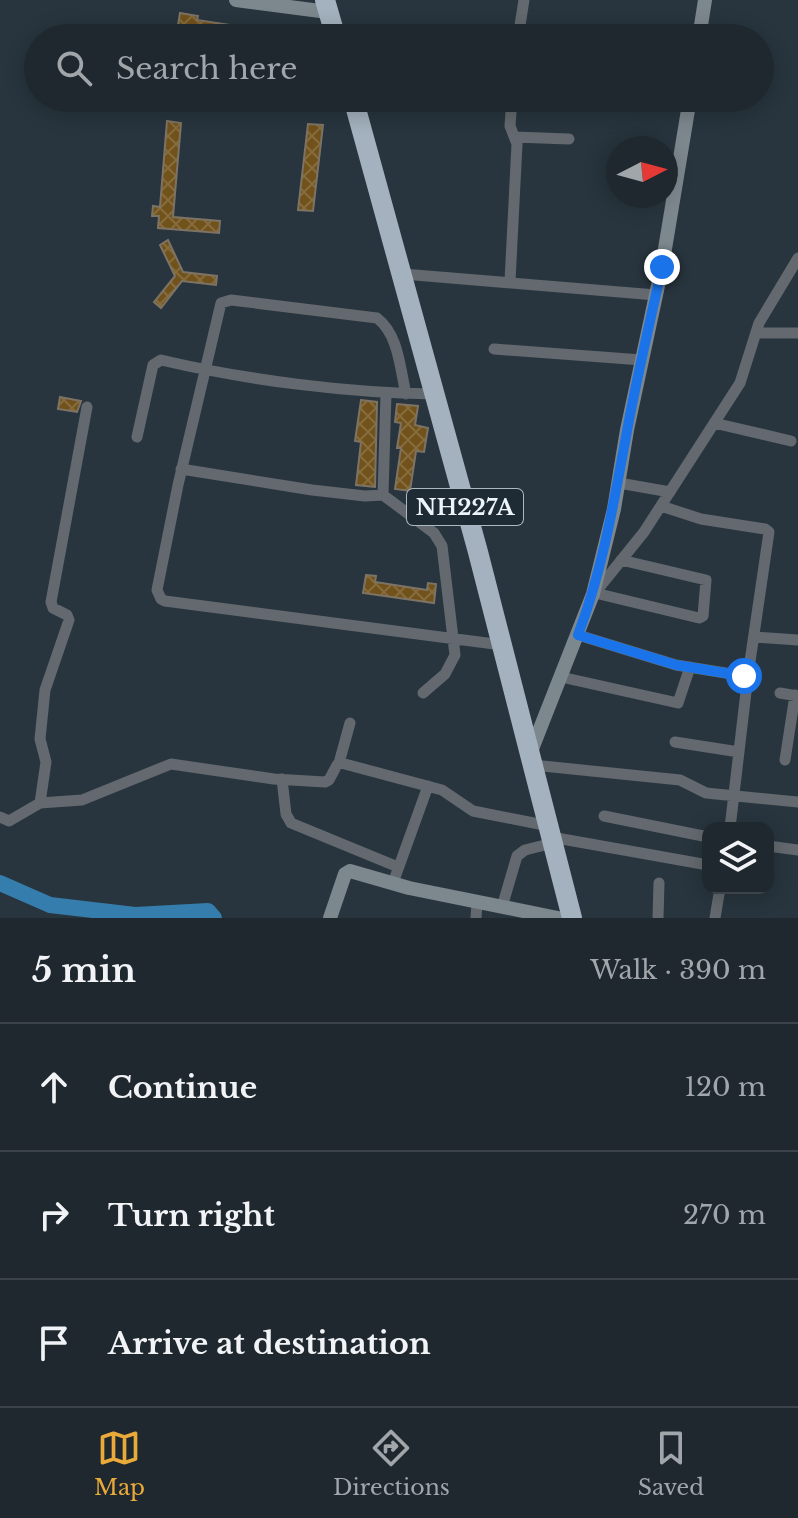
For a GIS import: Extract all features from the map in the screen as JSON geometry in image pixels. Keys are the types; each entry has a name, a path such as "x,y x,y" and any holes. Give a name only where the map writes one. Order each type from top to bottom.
{"highway":[{"name":"NH227A","path":"357,112 502,645 572,918"}],"street":[{"path":"236,0 327,6"},
{"path":"520,24 524,0"},
{"path":"701,24 705,0"},
{"path":"510,281 517,144 510,126 511,112"},
{"path":"688,112 656,295 594,594 532,760 680,780 706,793 798,802"},
{"path":"515,137 569,139"},
{"path":"594,594 661,506 743,377 764,313 798,258"},
{"path":"403,274 656,295"},
{"path":"406,394 396,347 388,329 372,316 225,301 218,306 157,590 161,599 502,645"},
{"path":"756,333 798,333"},
{"path":"494,349 642,360"},
{"path":"137,437 155,362 161,360 204,370 386,393 435,394"},
{"path":"383,495 386,393"},
{"path":"40,803 46,762 40,739 45,690 69,620 67,615 53,608 51,602 87,407"},
{"path":"714,423 791,441"},
{"path":"181,469 312,490 383,495 429,529 440,540 455,655 445,674 423,693"},
{"path":"619,483 670,492"},
{"path":"661,506 701,519 768,530 770,535 748,675 731,822"},
{"path":"594,594 699,618 703,616 706,580 621,560"},
{"path":"578,635 690,667 748,675"},
{"path":"754,637 798,640"},
{"path":"561,677 678,703 690,667"},
{"path":"780,693 796,695 785,760"},
{"path":"0,817 13,820 40,803 82,800 171,764 282,779 327,781 339,763 350,723"},
{"path":"675,742 739,752"},
{"path":"339,763 448,792 473,811 551,835 702,864"},
{"path":"282,779 286,814 291,823 398,867"},
{"path":"393,883 428,786"},
{"path":"604,816 702,836"},
{"path":"502,907 517,856 551,835"},
{"path":"774,847 798,850"},
{"path":"330,918 347,872 558,918"},
{"path":"658,918 659,883"},
{"path":"715,918 719,894"},
{"path":"476,918 477,902"}],"building":[{"path":"180,13 198,16 197,20 224,24 178,24"},
{"path":"167,121 181,123 173,217 220,221 219,233 158,228 159,216 152,216 153,206 160,207"},
{"path":"308,124 323,125 313,211 298,210"},
{"path":"168,240 183,272 217,276 216,285 182,281 161,308 154,302 175,276 160,245"},
{"path":"60,397 81,401 77,412 58,409"},
{"path":"361,400 377,402 375,487 356,485 361,442 355,441"},
{"path":"397,404 418,406 415,425 428,428 424,452 416,451 410,491 395,489 401,448 397,448 401,423 395,422"},
{"path":"366,575 376,576 375,582 427,590 428,583 436,584 434,603 363,593"}],"waterway":[{"path":"0,883 50,905 135,915 208,911 214,918"}],"route":[{"path":"662,267 627,430 614,509 593,594 578,635 676,665 744,676"}]}
